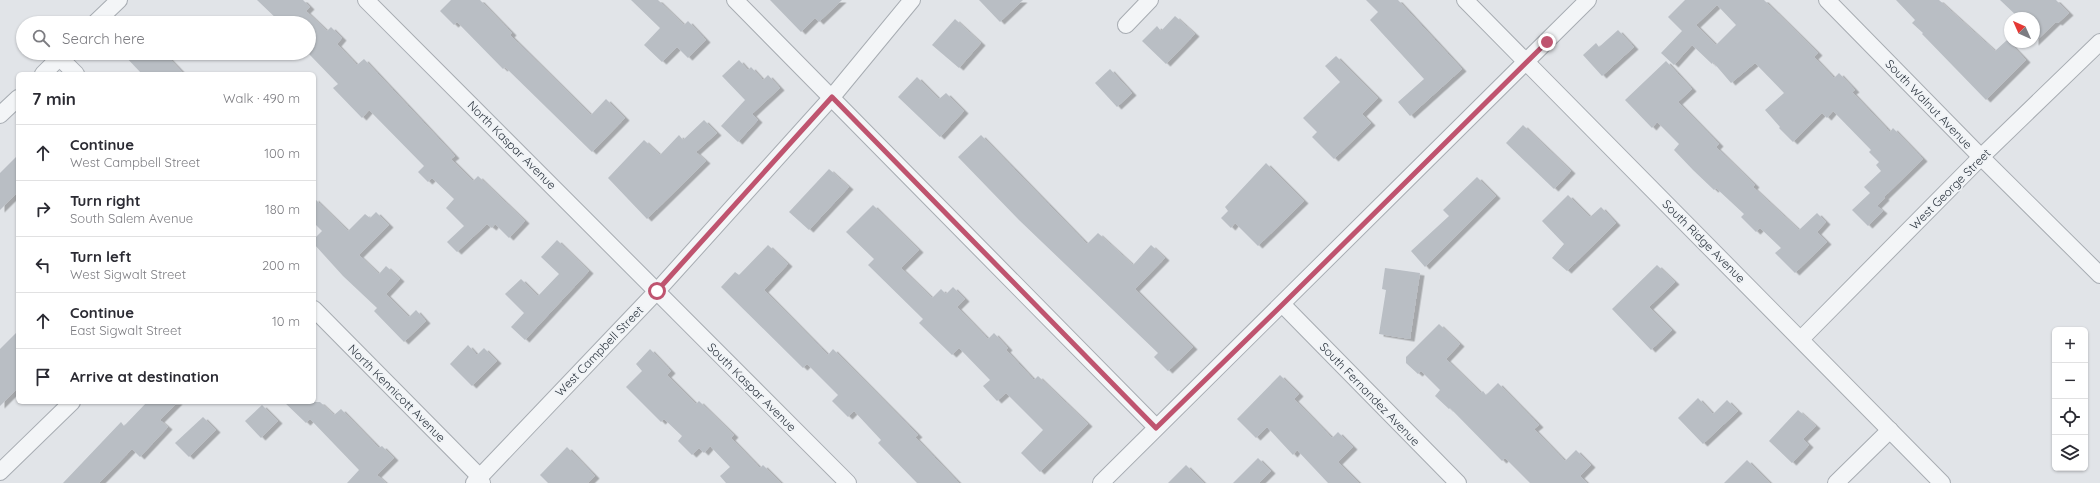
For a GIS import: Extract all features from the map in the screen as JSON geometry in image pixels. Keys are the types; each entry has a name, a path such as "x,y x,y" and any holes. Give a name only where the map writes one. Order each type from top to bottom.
{"street":[{"path":"102,16 119,0"},
{"name":"North Kaspar Avenue","path":"366,0 657,291"},
{"path":"735,0 1156,428"},
{"name":"West Campbell Street","path":"478,481 657,291 832,97 912,0"},
{"path":"1126,24 1150,0"},
{"name":"South Ridge Avenue","path":"1465,0 1942,483"},
{"path":"1101,483 1588,0"},
{"name":"South Walnut Avenue","path":"1828,0 1981,157 2100,275"},
{"name":"West George Street","path":"1801,339 1981,157 2100,42"},
{"path":"45,72 57,60"},
{"path":"66,60 75,72"},
{"path":"0,115 16,100"},
{"name":"South Kaspar Avenue","path":"657,291 848,483"},
{"name":"South Fernandez Avenue","path":"1283,304 1458,483"},
{"name":"North Kennicott Avenue","path":"316,312 478,481"},
{"path":"0,472 70,404"},
{"path":"1836,483 1890,430"}],"building":[{"path":"257,0 303,0 310,7 306,11 311,16 274,16"},
{"path":"451,0 480,0 512,33 510,35 591,115 606,99 625,118 592,152 505,67 503,69 457,22 454,25 440,11"},
{"path":"631,0 658,0 684,25 688,21 706,40 688,58 677,47 662,62 644,45 660,28"},
{"path":"770,0 842,0 819,22 815,18 801,32"},
{"path":"979,0 1023,0 1000,22"},
{"path":"1366,0 1398,0 1462,69 1410,116 1398,102 1424,79 1370,20 1378,12"},
{"path":"1685,0 1764,0 1818,53 1814,57 1834,78 1839,73 1855,90 1852,92 1890,132 1893,128 1923,159 1884,197 1885,198 1877,206 1883,211 1868,226 1852,210 1870,193 1864,187 1881,171 1876,165 1879,162 1869,152 1871,150 1833,111 1827,118 1822,113 1793,142 1779,128 1780,127 1765,110 1784,93 1755,63 1731,83 1713,62 1712,64 1692,45 1674,65 1661,53 1682,31 1668,17","holes":["1717,5 1736,25 1716,45 1696,25"]},
{"path":"1896,0 1939,0 1995,51 2004,43 2004,48 2015,48 2026,60 1986,100 1912,23 1915,20"},
{"path":"2000,0 2056,0 2069,13 2058,23 2056,22 2040,37 2040,12 2013,12"},
{"path":"1175,16 1195,34 1166,64 1142,41 1157,26 1161,31"},
{"path":"955,19 981,43 959,68 932,45"},
{"path":"316,21 327,31 331,27 342,38 337,44 357,65 364,59 455,156 451,159 473,181 478,176 525,221 509,238 495,224 492,228 487,224 457,252 447,242 464,226 446,208 454,199 432,178 428,182 418,172 424,166 369,110 362,118 333,88 338,84 315,60"},
{"path":"1618,30 1634,47 1602,76 1583,55 1596,43 1599,47"},
{"path":"1336,56 1378,98 1362,114 1371,123 1334,159 1312,137 1317,132 1303,118 1340,82 1325,66"},
{"path":"129,60 171,60 182,72 140,72"},
{"path":"739,60 748,70 751,67 763,80 768,75 780,88 752,114 758,120 738,142 721,126 745,100 722,76"},
{"path":"1666,61 1692,89 1678,102 1719,144 1716,147 1755,185 1753,187 1799,230 1817,213 1826,222 1817,232 1827,242 1795,273 1775,253 1781,248 1760,228 1756,232 1741,217 1744,214 1716,188 1714,190 1674,150 1679,144 1657,122 1652,128 1625,100"},
{"path":"1110,69 1132,93 1117,107 1095,83"},
{"path":"917,77 939,99 946,93 964,111 940,137 898,97"},
{"path":"704,120 717,133 696,152 706,161 647,219 608,178 644,140 660,155 679,135 683,140"},
{"path":"1523,125 1571,171 1554,189 1506,143"},
{"path":"981,135 1087,244 1098,233 1133,265 1151,245 1165,258 1135,289 1193,347 1168,371 1154,357 1158,353 1019,220 958,157"},
{"path":"16,157 16,194 0,210 0,173"},
{"path":"1266,163 1304,201 1258,246 1235,223 1231,228 1221,218 1228,211 1225,207"},
{"path":"829,169 849,187 809,230 789,212"},
{"path":"1477,177 1496,196 1425,267 1411,251 1449,216 1443,210"},
{"path":"1568,195 1590,217 1601,207 1616,223 1567,271 1552,258 1564,244 1542,221"},
{"path":"316,200 348,231 365,214 370,218 376,212 389,225 359,255 379,274 386,266 400,279 386,294 409,317 416,310 426,321 404,342 374,311 377,308 343,276 316,246 316,237 322,231 316,225"},
{"path":"873,205 919,250 901,268 932,298 941,289 946,294 953,287 965,299 957,307 988,339 994,333 1008,348 1006,350 1034,380 1038,376 1088,424 1040,472 1021,453 1043,430 1006,393 997,401 983,386 990,380 959,348 952,355 919,323 923,319 868,265 874,259 846,232"},
{"path":"557,240 589,271 525,340 511,327 524,313 505,294 521,279 538,296 559,274 541,257"},
{"path":"768,245 788,264 764,290 828,355 833,349 918,435 915,437 959,483 917,483 878,443 881,440 854,411 848,417 832,401 838,395 807,364 803,368 721,287 735,272 739,275"},
{"path":"1657,265 1675,282 1649,307 1672,330 1651,350 1612,309"},
{"path":"1385,268 1420,273 1410,339 1379,334 1386,290 1382,289"},
{"path":"1439,324 1460,344 1446,359 1481,393 1483,391 1486,395 1498,383 1539,425 1534,429 1565,461 1576,450 1591,465 1580,476 1587,483 1530,483 1505,458 1502,461 1450,408 1449,409 1435,396 1440,390 1421,371 1418,374 1406,363 1406,357"},
{"path":"16,333 16,390 0,406 0,349"},
{"path":"468,345 477,355 484,348 497,361 472,386 450,364"},
{"path":"650,349 671,371 667,375 696,404 699,401 734,435 731,438 760,468 763,465 781,483 726,483 720,476 730,467 710,446 704,453 699,448 692,455 678,441 682,436 664,419 661,422 626,387 642,371 636,364"},
{"path":"1280,375 1299,394 1294,399 1332,438 1338,432 1353,447 1338,462 1359,483 1328,483 1297,450 1293,455 1267,427 1256,438 1237,419"},
{"path":"1698,398 1713,414 1727,400 1738,411 1703,444 1678,418"},
{"path":"316,402 320,402 334,415 341,409 379,448 382,446 394,458 377,475 386,483 347,483 359,470 310,419 306,423 286,404 316,404"},
{"path":"145,404 176,404 160,420 168,427 140,457 132,449 99,483 63,483 121,422 124,426"},
{"path":"262,405 278,421 261,438 245,421"},
{"path":"1798,410 1816,426 1803,439 1809,445 1792,463 1769,441"},
{"path":"203,417 216,430 189,457 175,443"},
{"path":"567,447 595,476 588,483 548,483 540,475"},
{"path":"1258,458 1271,471 1259,483 1233,483"},
{"path":"1747,460 1770,483 1724,483"},
{"path":"1186,465 1204,483 1168,483"}],"route":[{"path":"657,291 832,97 1156,428 1547,42"}]}
